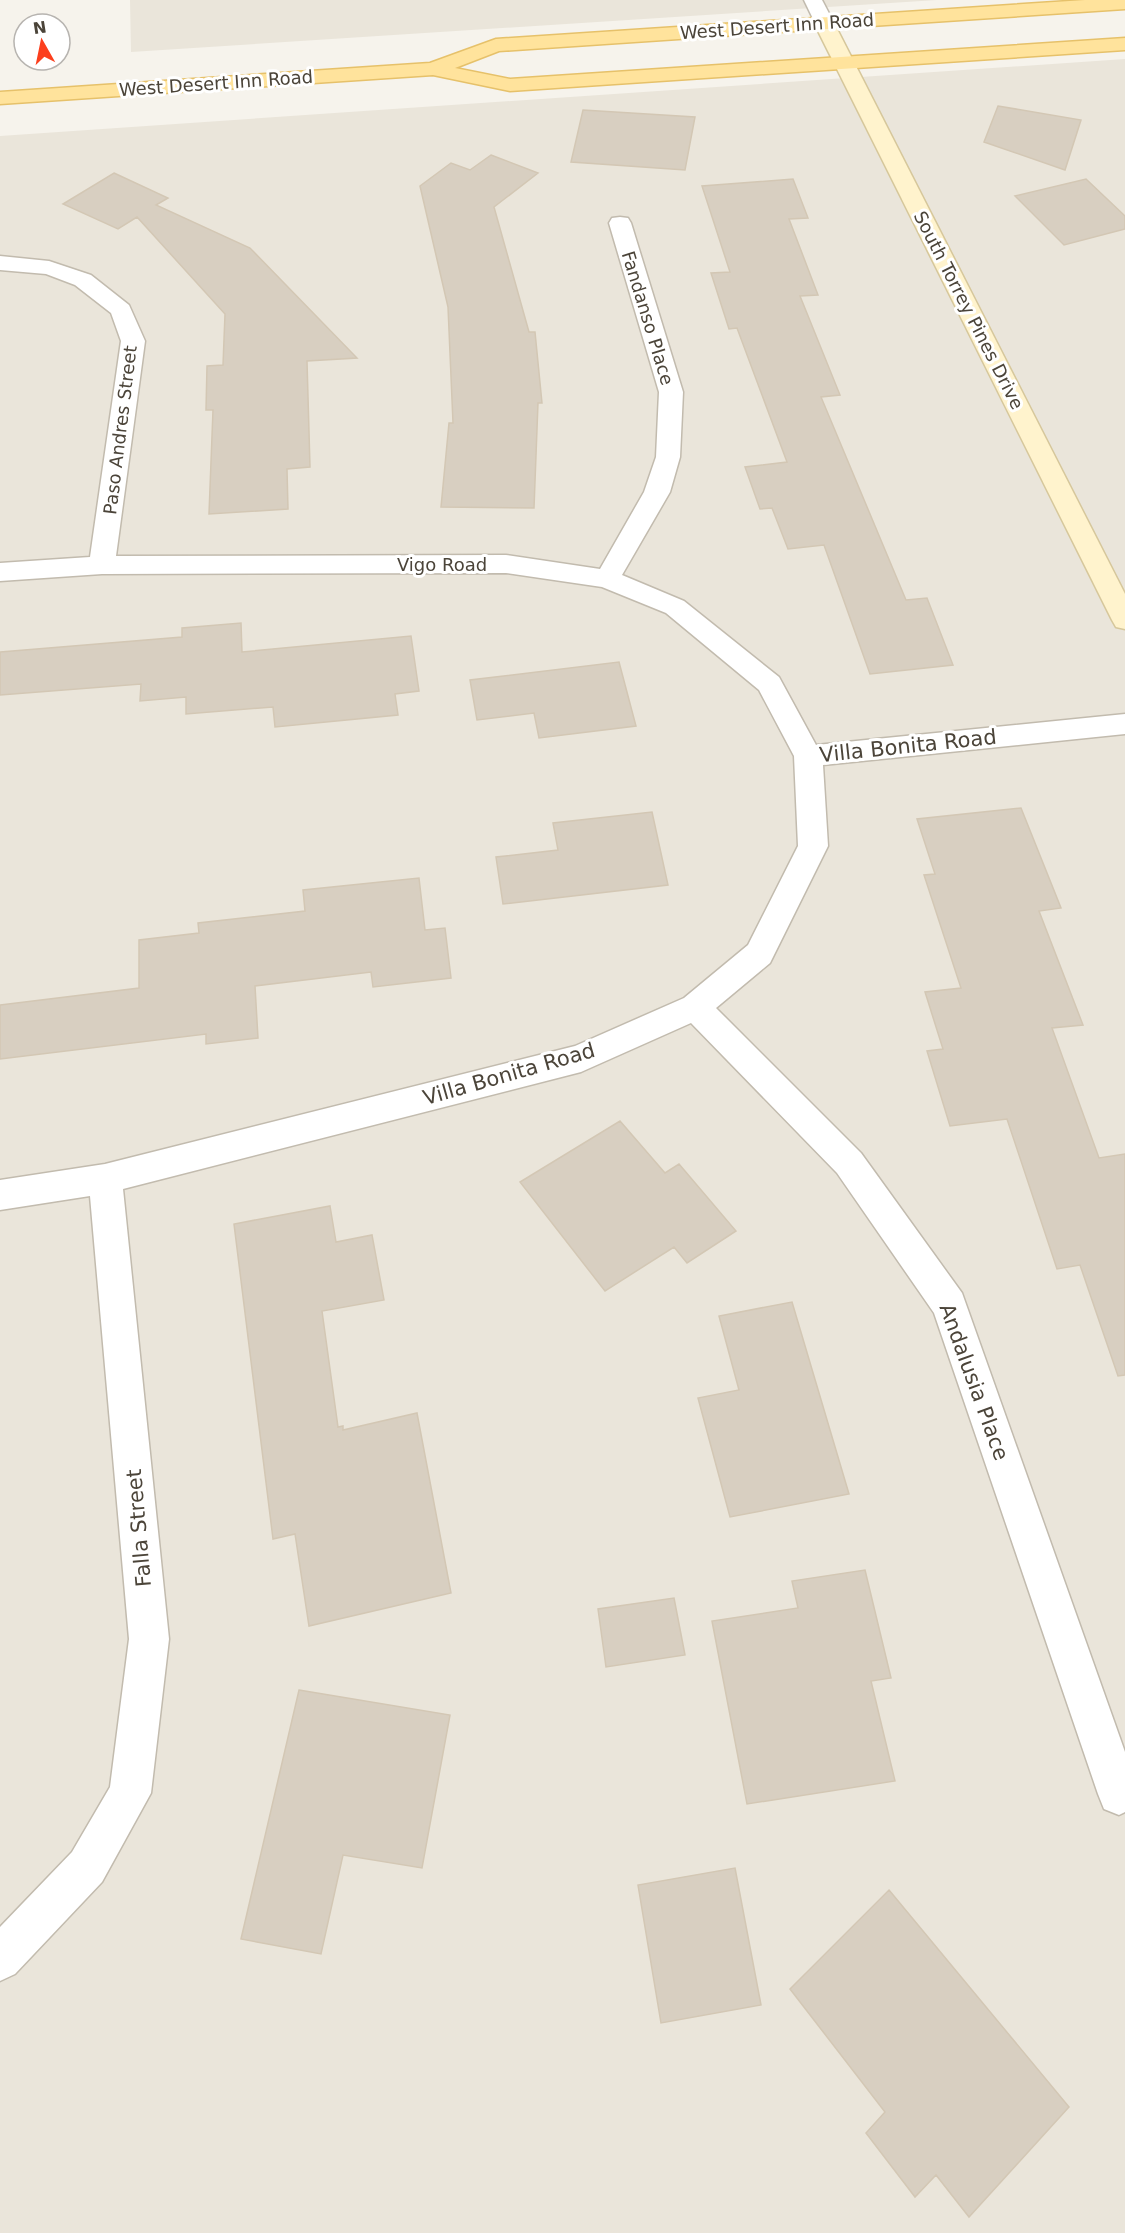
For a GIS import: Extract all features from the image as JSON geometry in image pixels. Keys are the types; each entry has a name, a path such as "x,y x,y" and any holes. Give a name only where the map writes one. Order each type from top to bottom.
{"main road":[{"name":"West Desert Inn Road","path":"433,69 496,45 1125,3"},
{"name":"South Torrey Pines Drive","path":"824,23 1125,620"},
{"name":"West Desert Inn Road","path":"0,98 433,69 510,85 1125,44"}],"street":[{"name":"South Torrey Pines Drive","path":"813,0 824,23"},
{"name":"Fandanso Place","path":"607,579 657,492 668,457 671,392 620,223"},
{"name":"Paso Andres Street","path":"0,263 49,268 83,280 121,310 133,342 102,565"},
{"name":"Vigo Road","path":"0,572 102,565 506,564 607,579 675,607 769,684 808,756"},
{"name":"Villa Bonita Road","path":"0,1196 105,1179 581,1058 695,1006 759,954 813,846 808,756 1125,724"},
{"name":"Andalusia Place","path":"695,1006 849,1163 949,1305 1119,1794"},
{"name":"Falla Street","path":"0,1959 87,1867 130,1793 149,1639 105,1179"}],"shaded area":[{"path":"130,0 937,0 131,52"},
{"path":"1125,59 1125,2233 0,2233 0,136"}],"building":[{"path":"998,106 1081,120 1065,170 984,142"},
{"path":"583,110 695,117 685,170 571,162"},
{"path":"491,155 538,173 494,207 529,332 535,332 542,403 538,403 534,508 441,507 449,423 453,423 448,307 420,186 451,163 470,170"},
{"path":"114,173 168,198 156,205 250,248 357,358 307,361 310,467 287,469 288,509 209,514 213,410 206,410 207,366 223,365 225,314 137,217 118,229 63,204"},
{"path":"793,179 808,218 789,219 818,295 800,296 840,395 821,397 906,600 927,598 953,665 870,674 824,545 788,549 772,508 760,509 745,467 787,462 737,328 729,329 711,273 730,272 702,186"},
{"path":"1086,179 1125,216 1125,229 1064,245 1015,196"},
{"path":"241,623 242,652 411,636 419,691 395,694 398,715 275,727 273,707 186,714 186,697 140,701 141,684 0,695 0,652 182,637 182,628"},
{"path":"619,662 636,726 539,738 534,713 477,720 470,680"},
{"path":"1021,808 1061,908 1039,911 1083,1025 1052,1028 1099,1158 1125,1154 1125,1375 1118,1376 1080,1265 1057,1269 1007,1119 950,1126 927,1051 943,1049 925,992 961,988 924,875 935,874 917,819"},
{"path":"652,812 668,885 503,904 496,857 558,850 553,823"},
{"path":"419,878 425,930 445,928 451,978 373,987 371,972 255,986 258,1038 206,1044 206,1034 0,1059 0,1005 139,988 139,940 199,933 198,923 305,911 303,890"},
{"path":"620,1121 665,1173 679,1164 736,1231 687,1263 674,1247 605,1291 520,1182"},
{"path":"330,1206 336,1242 372,1235 384,1300 322,1311 338,1427 343,1426 343,1430 417,1413 451,1593 309,1626 295,1534 273,1539 234,1224"},
{"path":"792,1302 849,1494 730,1517 698,1398 739,1390 719,1316"},
{"path":"865,1570 891,1678 871,1681 895,1781 747,1804 712,1621 798,1608 792,1581"},
{"path":"674,1598 685,1655 606,1667 598,1609"},
{"path":"299,1690 450,1715 422,1868 343,1855 321,1954 241,1939"},
{"path":"735,1868 761,2005 661,2023 638,1885"},
{"path":"889,1890 1069,2107 969,2217 936,2175 915,2197 866,2133 885,2112 790,1989"}]}
